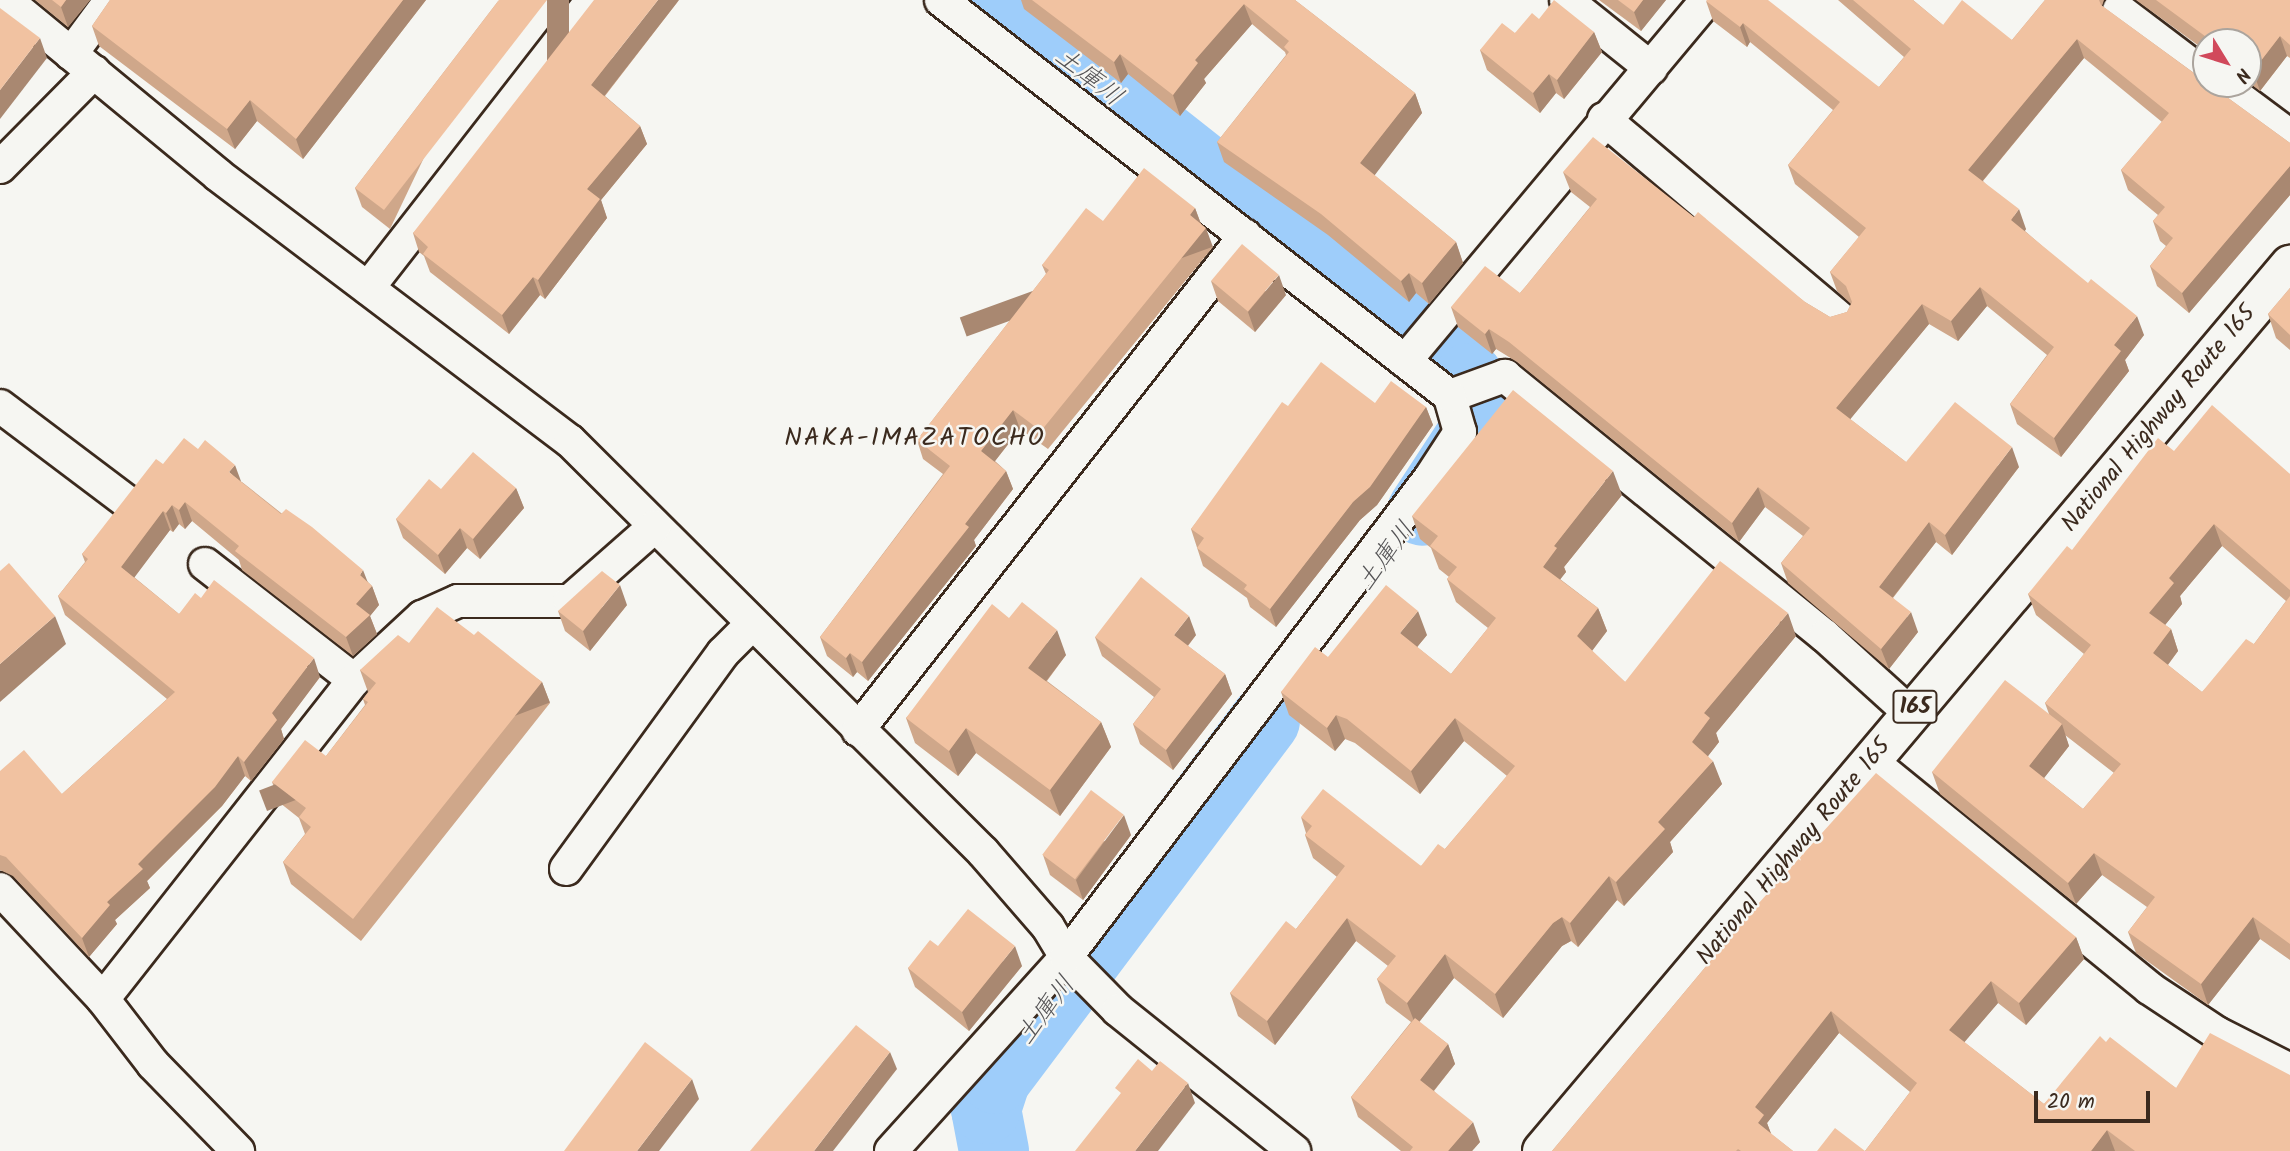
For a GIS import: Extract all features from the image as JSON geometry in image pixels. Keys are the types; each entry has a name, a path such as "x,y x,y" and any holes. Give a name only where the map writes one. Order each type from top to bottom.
{"highway":[{"name":"National Highway Route 165","path":"1542,1151 2290,265"}],"street":[{"path":"6,0 219,175 570,441 983,852 1048,927 1066,957 1118,1010 1294,1151"},
{"path":"0,167 83,63 111,0"},
{"path":"368,288 592,0"},
{"path":"941,0 1405,360 1465,390 1505,376 1825,636 1910,713"},
{"path":"1405,360 1706,0"},
{"path":"1583,5 1651,68"},
{"path":"2119,10 2192,65"},
{"path":"2239,98 2290,136"},
{"path":"1604,119 1841,319"},
{"path":"858,730 1245,236"},
{"path":"891,1151 1066,957 1430,478 1460,432 1465,390"},
{"path":"0,406 126,501"},
{"path":"103,999 354,680 422,617 458,601 570,601 655,526"},
{"path":"205,564 354,680"},
{"path":"566,869 723,653 752,624"},
{"path":"1871,761 2149,988 2217,1033 2290,1070"},
{"path":"0,889 103,999 153,1064 238,1151"}],"building":[{"path":"52,0 66,0 61,7"},
{"path":"110,0 403,0 296,139 250,100 227,129 92,26"},
{"path":"499,0 547,0 384,210 355,188"},
{"path":"594,0 658,0 591,85 640,126 587,189 600,199 538,280 533,277 502,315 423,254 428,247 413,233"},
{"path":"1032,0 1295,0 1415,93 1360,163 1456,242 1422,283 1409,273 1401,281 1321,214 1217,142 1289,52 1284,47 1289,41 1244,4 1195,60 1198,63 1173,95 1120,54 1114,62"},
{"path":"1554,0 1594,32 1557,80 1549,74 1533,93 1480,50 1502,23 1515,33 1532,13 1539,19"},
{"path":"1618,0 1643,0 1634,12"},
{"path":"1768,0 1879,87 1911,49 1853,0 1913,0 1943,25 1962,0 2012,40 2045,0 2099,0 2101,5 2192,72 2192,98 2228,98 2290,143 2290,166 2182,293 2150,266 2173,238 2153,221 2165,207 2121,170 2169,113 2077,39 1968,170 2019,209 2011,220 2088,283 2091,279 2137,316 2114,345 2121,351 2054,438 2010,404 2054,347 1980,287 1951,321 1922,304 1836,408 1906,462 1955,402 2012,447 1945,535 1929,522 1879,587 1911,612 1881,649 1781,563 1810,528 1758,487 1732,523 1509,342 1489,329 1485,334 1451,307 1485,266 1520,293 1526,286 1597,199 1563,172 1593,137 1694,217 1698,212 1805,302 1830,317 1847,312 1852,302 1846,286 1830,272 1866,228 1788,165 1840,102 1743,23 1740,27 1706,1"},
{"path":"2156,0 2290,0 2290,45 2280,36 2262,59 2262,28 2194,28"},
{"path":"0,8 40,38 0,90"},
{"path":"1144,168 1195,208 1190,215 1206,228 1041,431 1013,410 981,451 1006,471 965,524 969,527 862,662 850,653 846,658 820,637 950,466 917,440 1049,270 1042,265 1086,208 1103,221"},
{"path":"1242,244 1279,275 1248,312 1211,281"},
{"path":"2290,288 2290,335 2268,314"},
{"path":"1321,362 1375,403 1391,381 1426,407 1370,487 1353,502 1270,609 1244,589 1247,585 1197,548 1204,538 1191,529 1282,402 1288,406"},
{"path":"1513,390 1613,471 1554,546 1557,548 1543,567 1598,608 1577,636 1625,682 1720,561 1788,613 1704,713 1710,718 1692,742 1713,761 1658,822 1665,829 1616,882 1609,876 1570,923 1562,917 1553,923 1495,994 1445,954 1407,1003 1377,979 1396,956 1347,918 1267,1021 1230,993 1286,921 1296,929 1345,866 1305,835 1312,826 1301,817 1323,789 1421,866 1438,844 1445,849 1515,766 1455,718 1411,771 1347,719 1336,715 1327,728 1281,692 1315,647 1328,657 1386,585 1418,611 1400,633 1451,674 1496,618 1447,579 1457,567 1430,546 1438,536 1412,516"},
{"path":"2212,405 2290,474 2290,590 2214,524 2169,578 2174,583 2149,613 2171,629 2153,653 2202,692 2246,639 2254,644 2290,596 2290,944 2253,917 2201,984 2128,932 2155,897 2094,853 2068,883 1932,772 2005,680 2062,724 2029,766 2083,809 2121,764 2045,703 2091,645 2028,594 2067,546 2072,550 2158,438 2174,451"},
{"path":"184,438 198,449 205,440 235,465 229,472 281,514 286,509 312,527 363,570 360,575 372,586 356,604 370,615 346,637 235,551 239,546 185,502 179,510 172,505 166,513 163,511 121,567 179,614 195,593 201,598 214,580 314,658 272,713 277,720 244,762 238,756 215,787 138,864 143,869 107,902 110,905 82,938 6,857 0,855 0,771 24,750 62,794 175,692 58,596 88,559 82,554 156,459 163,464"},
{"path":"473,452 516,488 473,539 460,528 438,555 396,519 429,479 441,489"},
{"path":"9,563 55,616 0,664 0,571"},
{"path":"602,571 620,585 583,631 558,611"},
{"path":"1141,577 1189,616 1174,635 1225,674 1166,750 1133,724 1161,689 1095,637"},
{"path":"1022,602 1057,630 1028,668 1101,722 1050,790 966,728 949,751 906,718 992,604 1009,618"},
{"path":"437,607 474,635 478,631 542,682 353,919 283,862 311,827 299,817 306,808 272,782 305,740 326,756 368,702 363,699 376,683 360,670 398,635 409,643"},
{"path":"1876,773 2076,937 2019,1003 1991,981 1949,1030 2044,1104 2100,1036 2106,1042 2110,1037 2176,1088 2210,1033 2290,1075 2290,1151 2135,1151 2107,1130 2091,1151 1865,1151 1917,1083 1831,1011 1755,1107 1764,1115 1758,1123 1793,1151 1552,1151 1758,904"},
{"path":"1091,790 1124,815 1075,879 1042,855"},
{"path":"968,909 1015,946 962,1012 908,968 930,940 938,946"},
{"path":"1415,1018 1448,1044 1420,1080 1473,1122 1448,1151 1410,1151 1413,1147 1351,1097"},
{"path":"856,1025 890,1052 814,1151 750,1151"},
{"path":"645,1042 692,1079 637,1151 564,1151"},
{"path":"1138,1059 1152,1071 1160,1061 1188,1083 1135,1151 1075,1151 1121,1093 1115,1088"},
{"path":"1835,1128 1865,1151 1817,1151"}],"waterway":[{"name":"土庫川","path":"1003,0 1008,14 1469,378 1477,427 1422,511"},
{"name":"土庫川","path":"994,1151 986,1109 996,1079 1265,721"}],"district":[{"name":"NAKA-IMAZATOCHO","path":"915,439"}]}
